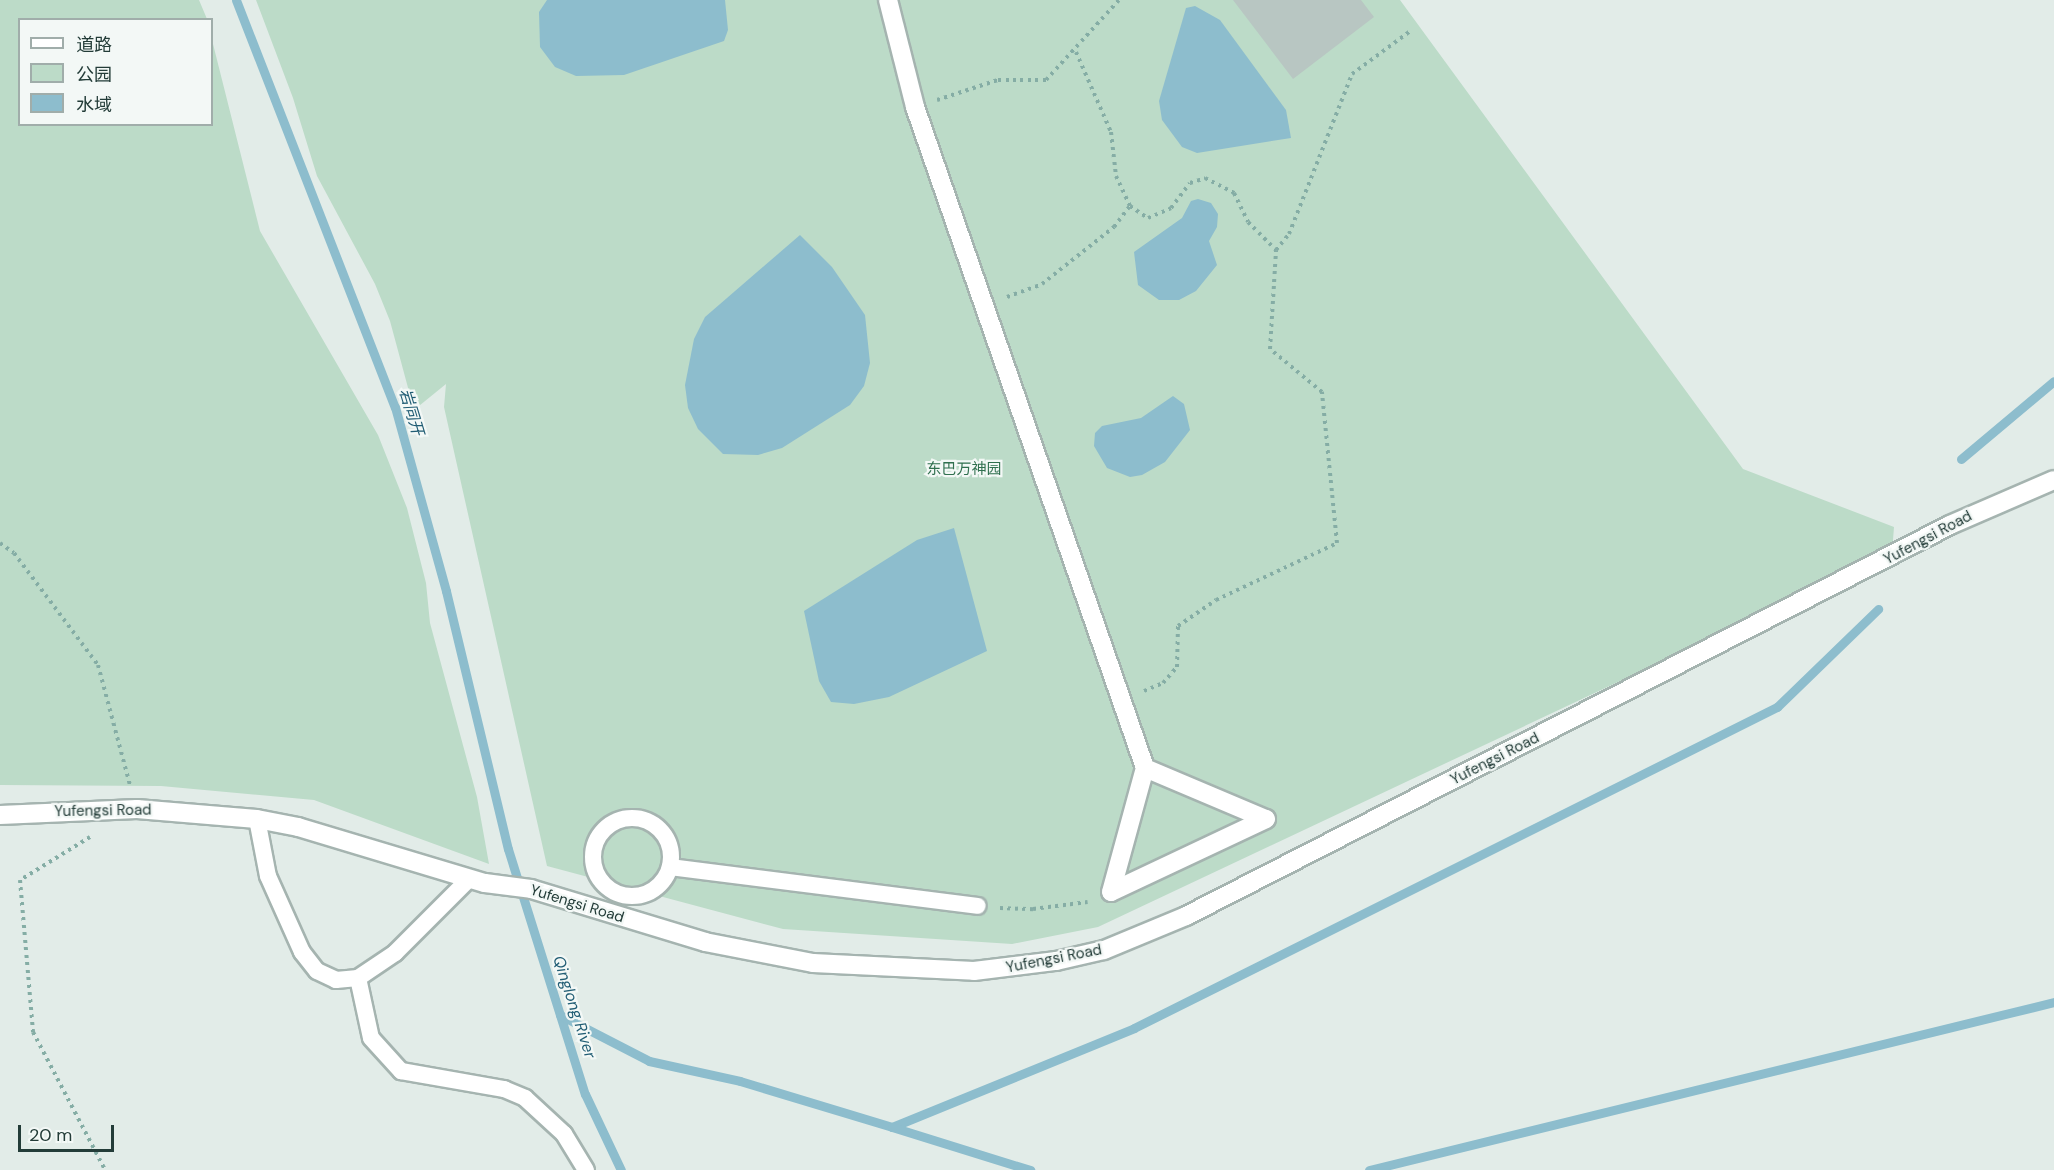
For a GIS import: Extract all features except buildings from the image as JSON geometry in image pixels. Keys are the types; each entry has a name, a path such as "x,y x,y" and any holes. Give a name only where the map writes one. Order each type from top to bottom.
{"main road":[{"path":"888,0 915,107 1145,768 1111,892"},
{"name":"Yufengsi Road","path":"0,815 137,809 257,819 298,827 477,881 531,889 652,928 759,954 877,969 1007,968 1104,950 1186,916 1950,525 2054,480"},
{"path":"1111,892 1266,819 1145,768"}],"lane":[{"path":"635,818 656,826 668,842 670,867 663,881 651,891 637,896 621,894 607,887 593,861 594,846 611,824 635,818"},
{"path":"257,819 268,876 302,952 317,971 336,980 358,978 395,953 477,881"},
{"path":"670,867 978,906"},
{"path":"611,913 621,894"},
{"path":"358,978 371,1038 401,1071 504,1089 525,1098 564,1134 586,1170"}],"path":[{"path":"915,107 998,80 1047,80 1076,52 1119,0"},
{"path":"1121,699 1163,683 1177,667 1178,626 1215,600 1337,543 1322,392 1270,349 1276,250 1289,234 1352,74 1409,32"},
{"path":"1076,52 1111,132 1116,176 1130,206 1149,218 1171,208 1190,183 1205,178 1234,193 1248,222 1276,250"},
{"path":"984,306 1042,284 1114,227 1130,206"},
{"path":"0,543 14,553 98,665 137,809"},
{"path":"98,832 20,880 33,1032 105,1170"},
{"path":"978,906 1033,909 1085,903 1111,892"}],"green space":[{"path":"0,0 199,0 207,18 18,18 18,126 213,126 213,44 260,231 378,435 407,508 426,583 430,623 477,797 489,864 314,800 161,786 0,785"},
{"name":"东巴万神园","path":"256,0 1400,0 1743,469 1894,527 1892,553 1098,927 1012,944 783,929 547,866 444,407 446,384 414,410 390,321 375,284 317,176 293,98"}],"water":[{"path":"547,0 725,0 728,30 724,41 624,75 576,76 555,67 540,47 539,12"},
{"path":"1195,6 1220,20 1286,110 1291,138 1197,153 1182,147 1162,120 1159,101 1186,8"},
{"path":"1198,199 1211,203 1218,214 1217,227 1209,241 1217,265 1196,291 1179,300 1159,300 1138,285 1134,252 1182,218 1191,201"},
{"path":"800,235 832,267 865,315 870,363 864,386 850,405 782,448 758,455 723,454 698,429 688,408 685,385 694,339 705,317"},
{"path":"1173,396 1184,404 1190,430 1165,462 1142,475 1130,477 1107,468 1094,446 1095,433 1102,426 1141,418"},
{"path":"954,528 987,651 889,697 854,704 831,702 819,681 804,611 917,540"}],"waterway":[{"name":"岩同开","path":"236,0 395,407 446,591 508,849 585,1094 621,1170"},
{"path":"1961,459 2054,381"},
{"name":"Qinglong River","path":"560,1015 649,1061 740,1081 892,1127 1134,1028 1777,707 1878,609"},
{"path":"1369,1170 2054,1002"},
{"path":"892,1127 1030,1170"}]}
